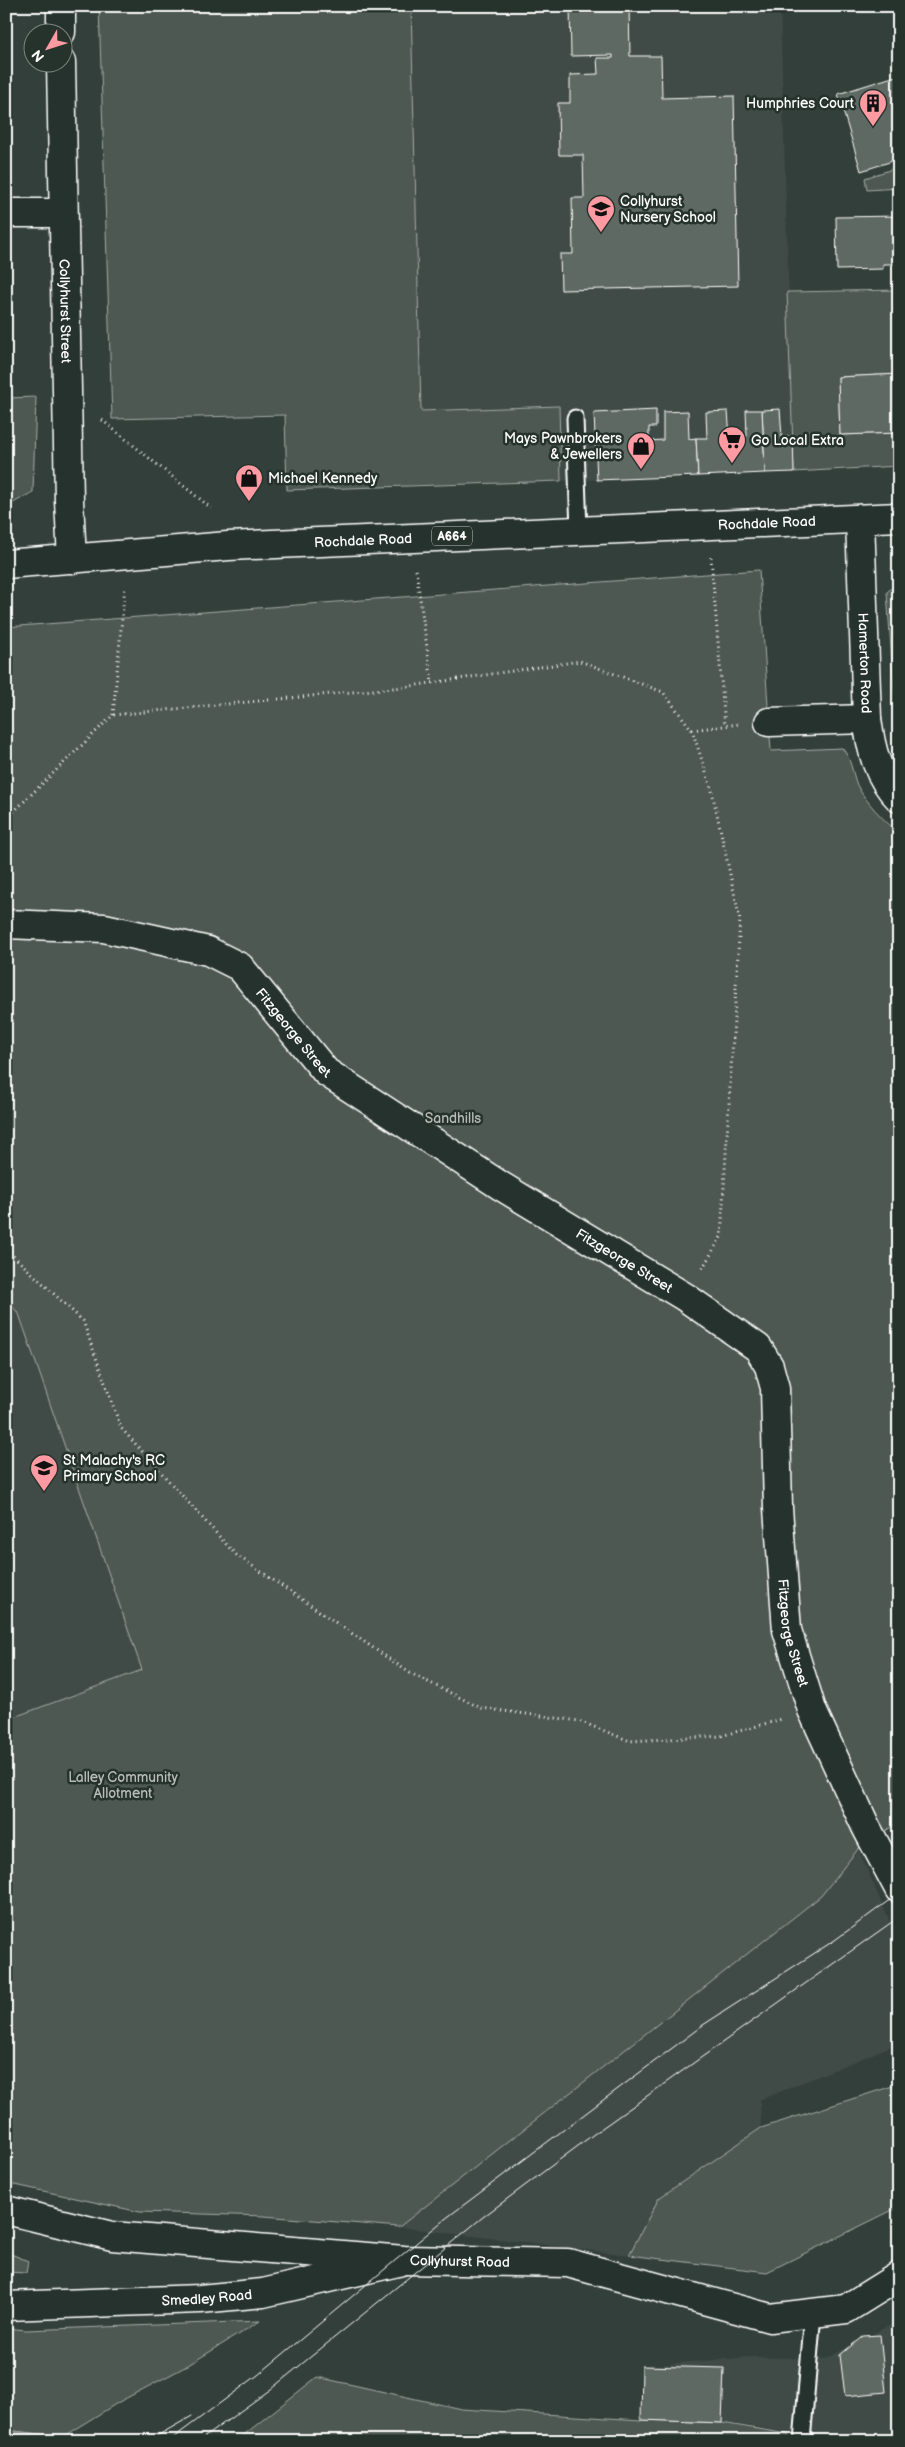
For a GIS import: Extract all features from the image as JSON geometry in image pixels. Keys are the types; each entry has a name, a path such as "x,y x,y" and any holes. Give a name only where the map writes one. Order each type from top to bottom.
{"main road":[{"path":"61,6 61,22"},
{"name":"Collyhurst Street","path":"62,72 63,213 72,559"},
{"path":"6,213 63,213"},
{"name":"Rochdale Road","path":"6,564 228,546 899,517"},
{"name":"Hamerton Road","path":"860,519 867,719 871,751 884,780 899,798"},
{"path":"769,722 867,719"},
{"name":"Fitzgeorge Street","path":"6,924 104,928 208,951 240,967 326,1072 501,1186 685,1297 758,1348 769,1366 775,1388 778,1508 786,1630 812,1710 866,1826 899,1890"},
{"name":"Collyhurst Road","path":"6,2210 112,2236 404,2260 568,2263 770,2318 846,2309 899,2276"},
{"name":"Smedley Road","path":"6,2306 200,2299 263,2293 404,2260"}],"lane":[{"path":"575,418 579,531"},
{"path":"802,2441 813,2313"}],"path":[{"path":"102,420 211,508"},
{"path":"708,524 725,726"},
{"path":"414,537 420,603 432,683"},
{"path":"113,715 122,630 126,554"},
{"path":"6,819 113,715 432,683 580,662 663,692 692,730 712,790 740,920 721,1237"},
{"path":"692,730 769,722"},
{"path":"6,1249 83,1320 122,1428 235,1554 410,1673 481,1708 580,1721 630,1741 721,1736 812,1710"}],"shaded area":[{"name":"Collyhurst Nursery School","path":"411,6 780,6 794,472 561,481 559,406 421,411"},
{"name":"St Malachy's RC Primary School","path":"6,1299 19,1313 143,1670 6,1720"},
{"path":"858,1849 899,1943 899,2043 760,2100 767,2272 399,2227 264,2216"},
{"path":"899,2320 899,2441 840,2441 737,2424 641,2420 642,2366 751,2357 826,2359"}],"green space":[{"path":"99,6 411,6 421,411 559,406 561,481 287,490 285,415 112,419"},
{"path":"899,167 899,188 867,190 865,178"},
{"path":"899,290 899,374 838,377 840,435 899,433 899,466 794,472 787,292"},
{"path":"36,397 33,492 6,507 6,398"},
{"name":"Sandhills","path":"759,570 771,751 842,748 860,791 875,810 899,833 899,1822 858,1849 821,1896 399,2227 264,2216 140,2212 6,2183 6,1720 142,1670 19,1314 6,1299 6,627"},
{"path":"899,581 899,735 897,735 887,592"},
{"path":"899,2084 899,2207 767,2272 629,2255 659,2198 761,2128"},
{"path":"6,2252 28,2261 26,2273 6,2272"},
{"path":"260,2321 185,2367 119,2402 62,2437 6,2430 6,2328 26,2330"},
{"path":"317,2377 461,2409 722,2423 788,2434 788,2441 236,2441"}],"water":[{"path":"6,2430 99,2441 6,2441"}],"building":[{"path":"570,6 629,6 630,56 661,56 662,98 734,96 738,286 561,290 560,254 573,254 572,198 584,198 583,155 559,155 558,103 570,103 570,75 598,74 597,58 613,58 613,55 571,56"},
{"name":"Humphries Court","path":"899,75 899,159 861,171 838,94"},
{"path":"899,216 899,264 883,264 883,269 837,270 836,217"},
{"path":"899,374 899,433 840,435 838,377"},
{"path":"780,409 782,437 793,436 794,472 765,473 762,410"},
{"path":"656,410 656,427 649,427 649,441 663,440 663,412 688,411 689,439 696,438 698,476 597,480 594,413"},
{"path":"746,410 762,410 765,473 698,476 696,438 707,438 706,412 728,411 730,437 747,436"},
{"path":"880,2335 886,2392 845,2396 840,2355 863,2336"},
{"path":"642,2366 724,2368 722,2423 641,2420"}],"tram line":[{"path":"169,2441 258,2375 445,2219 703,2025 835,1940 899,1893"},
{"path":"199,2441 271,2389 483,2217 602,2128 899,1917"},
{"path":"148,2441 192,2416"}],"place":[{"name":"Humphries Court","path":"873,127"},
{"name":"Collyhurst Nursery School","path":"601,233"},
{"name":"Go Local Extra","path":"732,464"},
{"name":"Mays Pawnbrokers & Jewellers","path":"641,470"},
{"name":"Michael Kennedy","path":"249,502"},
{"name":"St Malachy's RC Primary School","path":"44,1492"}],"park label":[{"name":"Lalley Community Allotment","path":"123,1785"}]}
